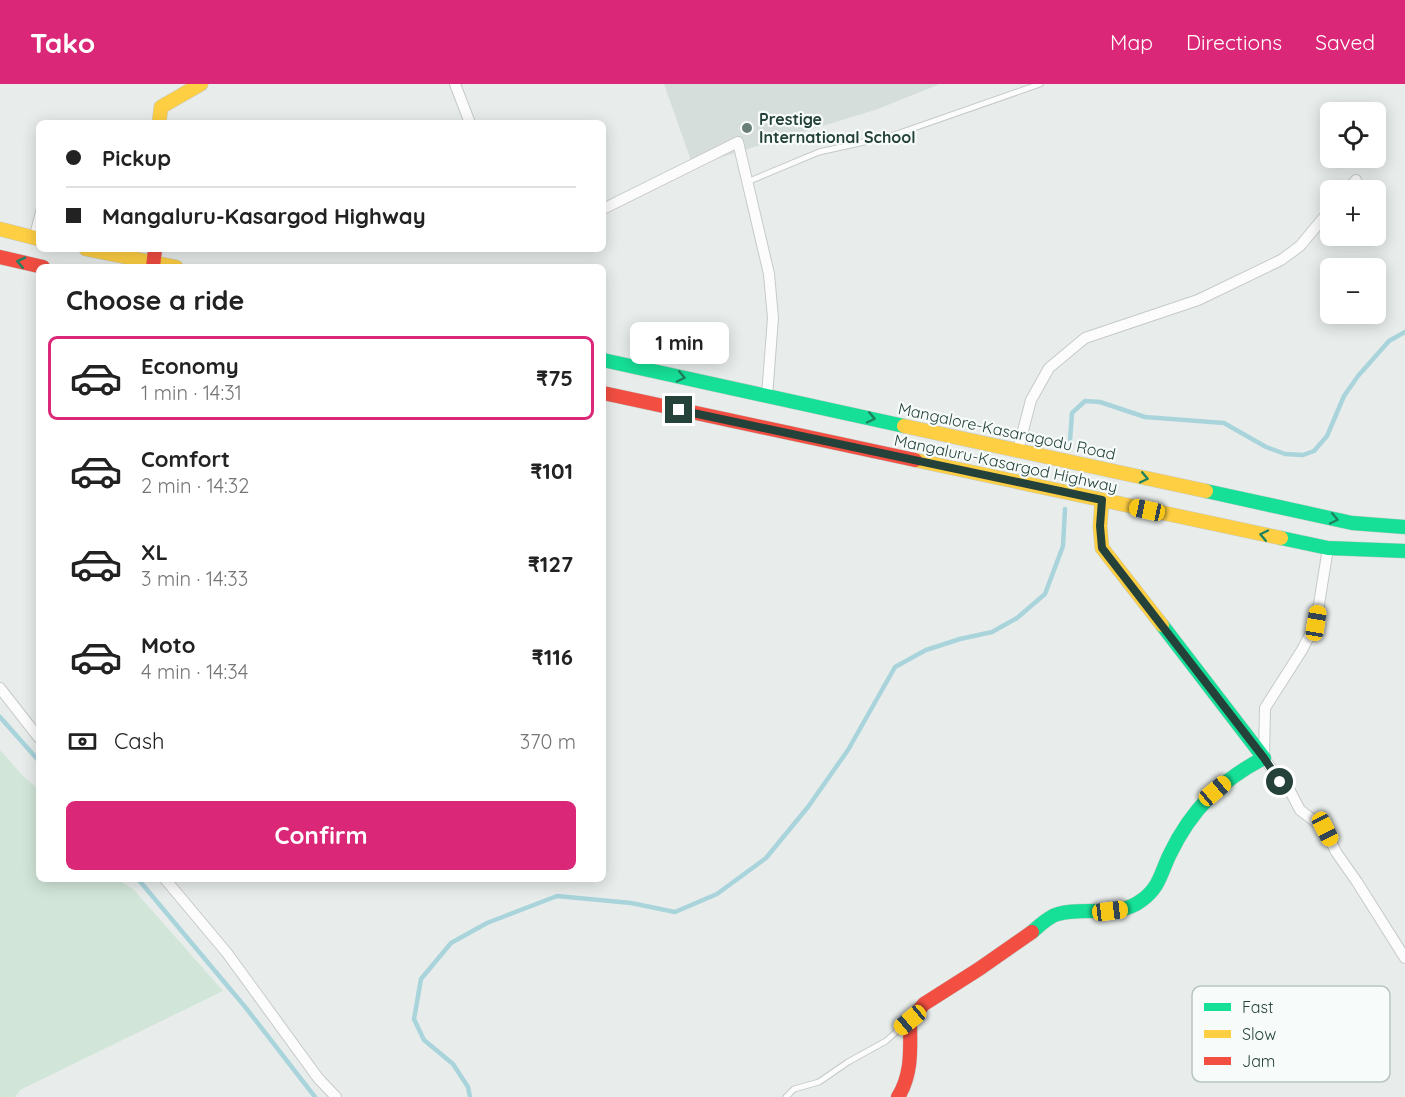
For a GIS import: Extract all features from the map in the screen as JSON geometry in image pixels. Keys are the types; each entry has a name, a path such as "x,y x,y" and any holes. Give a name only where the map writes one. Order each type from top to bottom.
{"main road":[{"path":"159,120 161,107 201,84"},
{"path":"0,229 35,238"},
{"path":"106,252 154,259"},
{"path":"0,257 36,265"},
{"name":"Mangalore-Kasaragodu Road","path":"606,361 1352,523 1405,527"},
{"name":"Mangaluru-Kasargod Highway","path":"606,394 1328,548 1405,551"},
{"path":"898,1097 905,1088 910,1064 910,1020 924,1004 1058,914 1125,910 1143,900 1161,879 1169,855 1189,821 1215,791 1239,771 1264,758 1102,548 1100,526 1102,500"}],"street":[{"path":"455,84 469,120"},
{"path":"606,208 738,142 769,274 773,318 767,396"},
{"path":"1018,450 1031,400 1049,368 1085,338 1198,300 1281,260 1300,246 1320,222"},
{"path":"1328,548 1316,623 1302,650 1265,708 1264,758 1280,782 1289,789 1300,810 1325,829 1336,852 1401,940 1405,958"},
{"path":"0,688 36,734"},
{"path":"168,882 227,953 318,1078 336,1097"}],"lane":[{"path":"747,182 819,152 891,136 1040,84"},
{"path":"786,1097 794,1089 819,1082 848,1062 886,1041 910,1020"}],"shaded area":[{"name":"Prestige International School","path":"664,84 940,84 878,109 693,166"}],"green space":[{"path":"0,750 36,787 36,882 122,882 133,889 223,991 20,1090 15,1097 0,1097"}],"waterway":[{"path":"1070,440 1072,413 1085,401 1100,402 1145,417 1224,423 1266,447 1285,454 1303,455 1314,451 1327,436 1344,396 1358,376 1389,341 1405,332"},
{"path":"470,1097 468,1087 453,1064 424,1040 414,1019 421,979 451,943 487,923 557,896 631,903 675,912 717,894 766,858 808,807 848,750 895,667 926,650 992,632 1017,618 1045,594 1063,546 1065,509"},
{"path":"0,717 36,758"},
{"path":"141,882 246,1008 315,1097"}],"traffic: fast":[{"path":"606,361 904,426"},
{"path":"1206,491 1352,523 1405,527"},
{"path":"1281,538 1328,548 1405,551"},
{"path":"1032,932 1058,914 1112,911 1133,906 1142,900 1153,890 1178,838 1198,810 1221,786 1264,758 1162,625"}],"traffic: slow":[{"path":"159,120 161,107 201,84"},
{"path":"0,229 36,238"},
{"path":"101,252 161,264"},
{"path":"904,426 1206,491"},
{"path":"915,460 1281,538"},
{"path":"1102,500 1100,526 1102,548 1162,625"}],"traffic: jam":[{"path":"153,264 155,252"},
{"path":"0,257 36,265"},
{"path":"606,394 915,460"},
{"path":"898,1097 908,1069 910,1020 924,1004 1032,932"}],"place":[{"name":"Prestige International School","path":"747,128"}],"route":[{"path":"679,410 1102,500 1100,526 1102,548 1280,782"}]}
